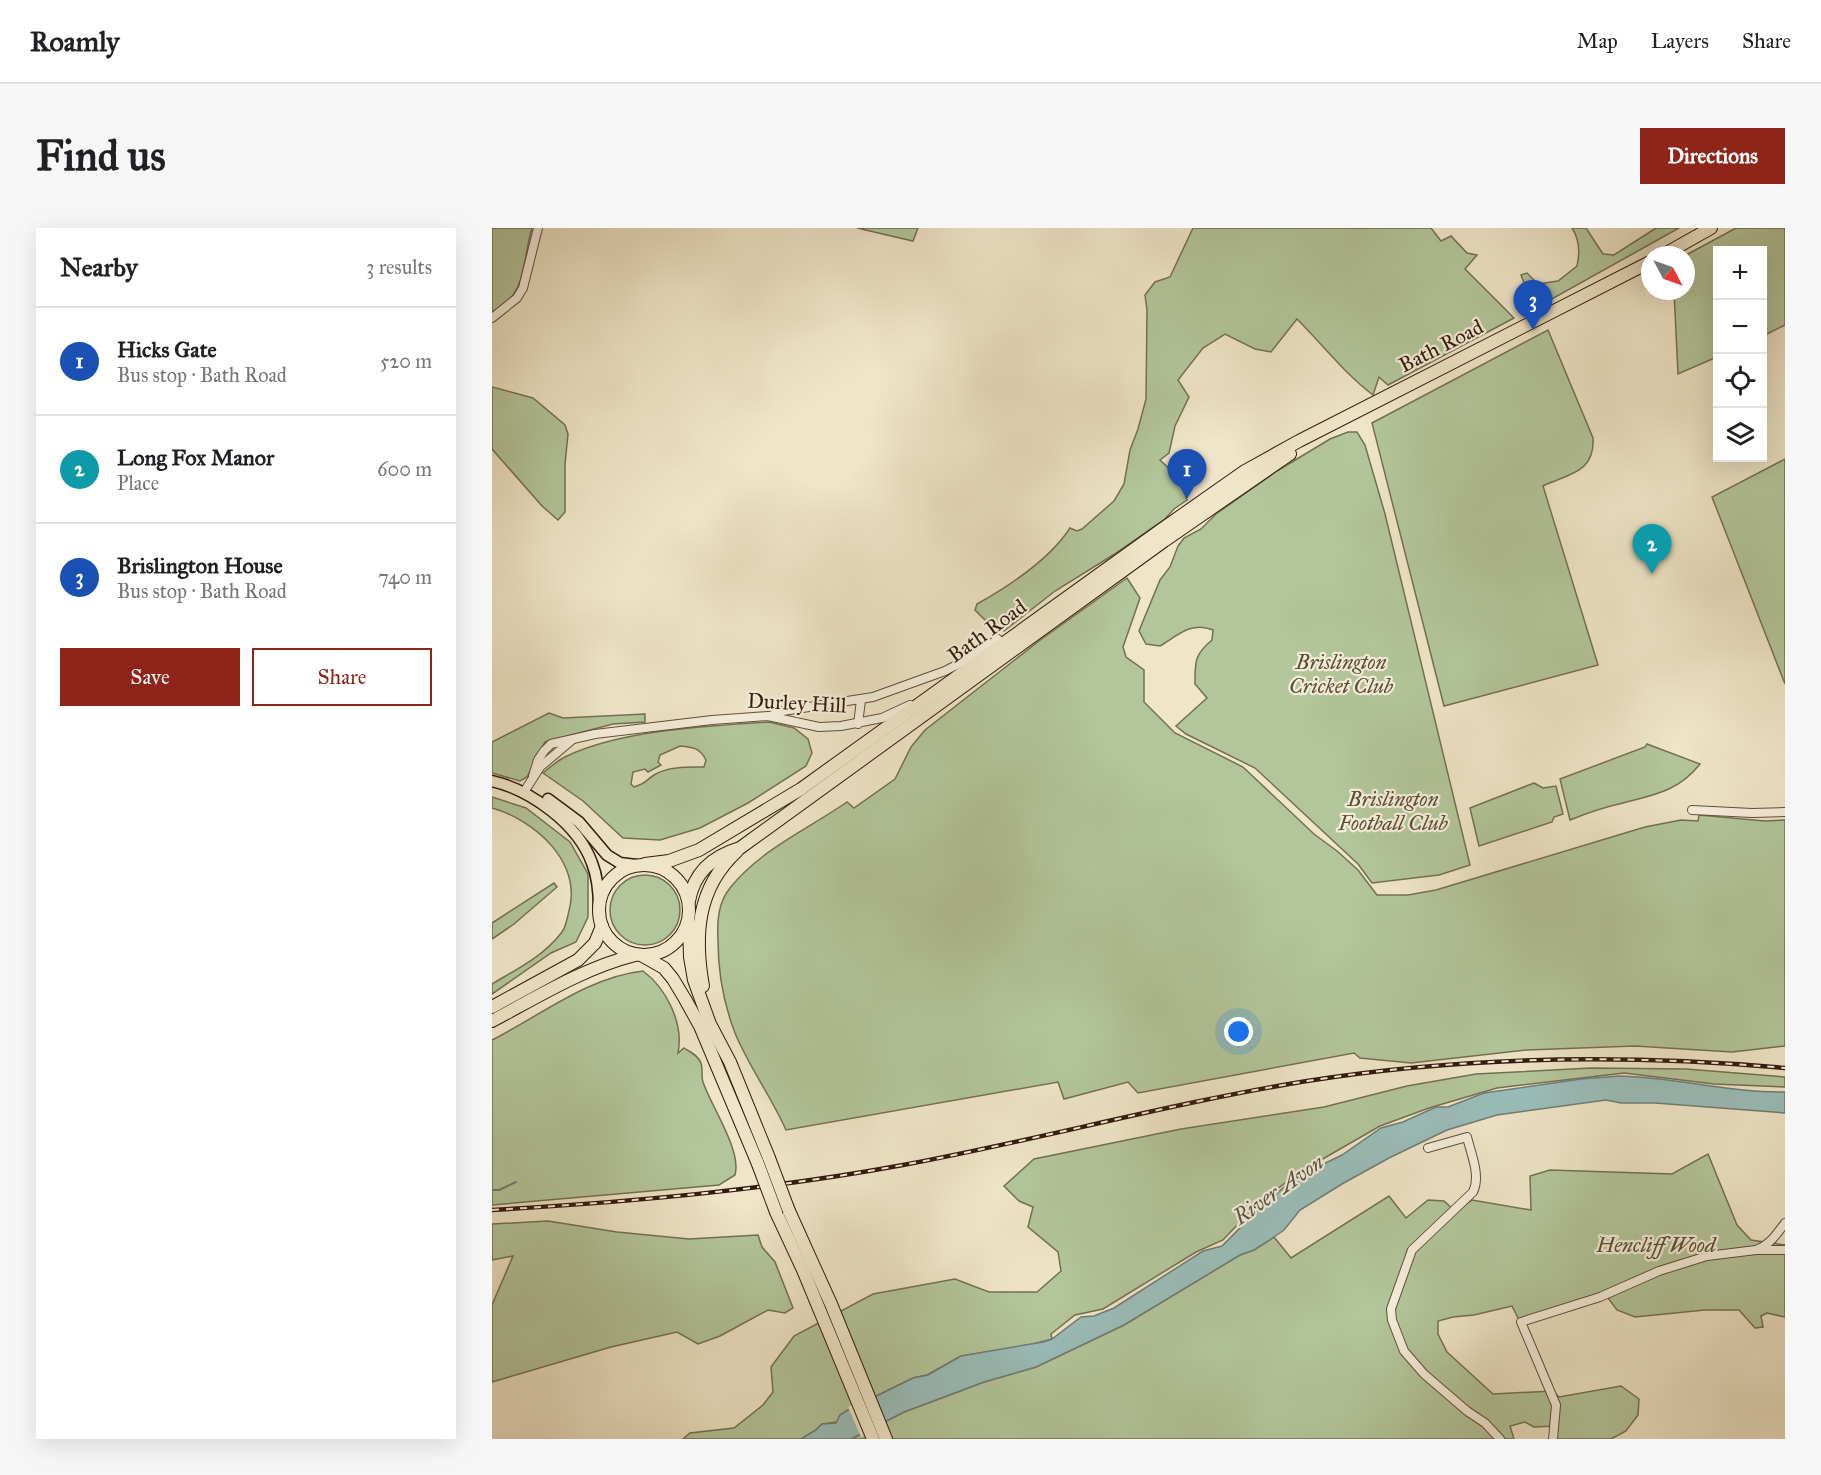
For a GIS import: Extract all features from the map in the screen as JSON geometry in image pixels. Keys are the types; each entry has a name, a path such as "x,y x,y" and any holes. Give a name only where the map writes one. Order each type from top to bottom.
{"highway":[{"path":"1679,246 1711,228"},
{"name":"Bath Road","path":"689,901 693,885 701,870 727,852 740,848 1161,536 1245,471 1449,363 1641,267"},
{"name":"Bath Road","path":"641,865 685,856 718,840 808,785 941,688 1161,536"},
{"path":"724,1054 704,989 698,936 702,906 707,891 719,870 740,848"},
{"path":"764,1161 700,1026 673,979 664,968 614,944 602,926 599,909 602,895 609,882 621,871 641,865 662,868 675,876 683,886 689,901 690,957 694,980 724,1054 764,1161 783,1212 886,1439"},
{"path":"492,1021 571,978 603,964 658,952 674,944 689,919"},
{"path":"492,1007 578,960 595,943 602,926"},
{"path":"825,1307 873,1439"}],"main road":[{"path":"492,781 525,792 554,811 581,842 595,872 599,909"},
{"path":"525,792 528,789 564,810 591,834 614,860 620,863 641,865"}],"street":[{"path":"492,318 518,298 523,288 538,228"},
{"path":"768,716 783,711 861,700 945,671 998,639"},
{"name":"Durley Hill","path":"525,792 538,760 551,744 595,734 712,720 768,716 819,727 858,724 882,718 941,688"},
{"path":"858,724 861,700"},
{"path":"1692,810 1785,812"},
{"path":"1428,1149 1467,1137 1476,1174 1475,1187 1473,1192 1412,1250 1391,1309 1392,1320 1404,1351 1424,1374 1467,1411 1485,1423 1500,1439"},
{"path":"1756,1250 1765,1246 1776,1236 1785,1223"},
{"path":"1553,1439 1556,1405 1521,1322 1600,1297 1659,1271 1707,1256 1756,1250 1785,1250"}],"green space":[{"path":"492,228 532,228 518,287 504,305 492,312"},
{"path":"857,228 918,228 913,241"},
{"path":"1193,228 1431,228 1441,241 1451,236 1467,253 1477,255 1465,269 1514,318 1388,385 1379,377 1373,395 1343,368 1297,319 1271,352 1255,349 1225,334 1203,348 1178,380 1189,397 1175,426 1169,453 1160,460 1180,479 1187,500 1165,519 1113,555 1055,591 1004,631 990,625 975,610 977,604 1040,561 1070,528 1077,531 1082,529 1114,501 1124,484 1130,450 1146,399 1147,310 1145,295 1155,282 1170,277"},
{"path":"1572,228 1586,228 1603,254 1614,255 1656,228 1679,228 1647,246 1641,246 1641,249 1534,309 1521,275 1527,273 1538,284 1558,281 1577,266 1579,247"},
{"path":"1736,228 1785,228 1785,325 1767,334 1767,246 1713,246 1713,359 1678,374 1674,300 1695,300 1695,250"},
{"path":"1548,330 1593,438 1590,459 1585,465 1570,475 1543,486 1598,665 1444,706 1372,423"},
{"path":"492,387 533,398 565,425 568,434 565,464 565,512 558,520 542,506 492,449"},
{"path":"1348,432 1357,432 1365,445 1385,514 1470,865 1439,875 1372,883 1358,864 1255,768 1186,734 1176,726 1207,698 1195,684 1195,670 1199,655 1212,640 1213,630 1198,627 1185,630 1160,646 1146,644 1139,631 1160,580 1170,567 1178,546 1184,538 1201,529 1216,514 1277,471 1330,439"},
{"path":"1785,459 1785,684 1712,497"},
{"path":"1127,578 1140,598 1123,647 1126,657 1144,670 1144,702 1175,733 1243,767 1314,834 1358,870 1377,895 1408,895 1436,890 1645,827 1681,820 1698,821 1699,815 1765,821 1785,820 1785,1046 1732,1052 1635,1046 1527,1050 1411,1063 1360,1058 1354,1053 1138,1093 1128,1082 1064,1099 1058,1082 786,1130 741,1046 724,999 719,964 718,926 719,912 726,894 755,862 770,851 847,802 854,808 895,779 911,747 925,730 1039,641"},
{"path":"549,713 563,718 645,714 645,722 613,724 545,742 527,777 520,781 492,773 492,742"},
{"path":"769,722 794,728 808,739 812,753 806,766 748,803 700,828 660,840 623,838 583,801 543,773 556,762 587,748 638,735","holes":["680,746 696,749 701,753 706,760 704,767 666,770 638,786 634,787 631,784 633,772 645,769 648,772 661,765 658,762 660,755"]},
{"path":"1647,744 1700,764 1683,780 1665,791 1603,808 1570,820 1560,779 1645,747"},
{"path":"1534,783 1543,788 1556,786 1563,814 1554,817 1552,822 1479,846 1470,808"},
{"path":"492,797 526,808 570,842 588,874 588,917 576,942 551,953 492,994 492,984 539,955 555,941 565,925 571,893 562,860 552,846 524,822 492,808"},
{"path":"638,875 652,875 665,881 674,890 680,903 678,923 670,935 652,945 638,945 625,939 616,930 610,917 610,903 616,890 625,881"},
{"path":"554,883 557,887 514,924 492,939 492,923"},
{"path":"643,971 659,987 676,1018 678,1053 684,1048 700,1060 703,1082 725,1128 734,1154 735,1175 719,1185 492,1205 492,1040 584,989 603,981"},
{"path":"1591,1068 1686,1069 1785,1077 1785,1087 1714,1084 1624,1073 1497,1088 1429,1108 1380,1126 1300,1172 1257,1204 1223,1240 1196,1252 1103,1309 1075,1315 1051,1334 1052,1339 1022,1347 961,1356 927,1375 913,1378 848,1410 840,1415 837,1422 822,1424 801,1439 683,1439 690,1433 734,1428 763,1405 773,1392 771,1367 794,1336 873,1294 955,1279 989,1292 1037,1292 1061,1271 1058,1252 1028,1227 1033,1207 1019,1201 1004,1186 1034,1159 1181,1129 1324,1107 1407,1086 1476,1074"},
{"name":"Hencliff Wood","path":"1708,1154 1737,1225 1751,1240 1785,1245 1785,1317 1767,1313 1761,1316 1763,1327 1755,1328 1739,1310 1705,1310 1635,1317 1617,1310 1605,1294 1519,1320 1512,1306 1438,1321 1438,1334 1447,1352 1493,1394 1553,1391 1559,1397 1621,1386 1639,1399 1638,1415 1626,1431 1611,1439 1555,1439 1556,1426 1534,1427 1525,1422 1510,1426 1514,1439 851,1439 904,1412 984,1382 1036,1367 1124,1325 1274,1237 1291,1258 1389,1196 1406,1218 1428,1200 1444,1201 1455,1211 1472,1200 1531,1210 1530,1176 1550,1170 1672,1174"},
{"path":"548,1221 617,1232 689,1239 758,1235 762,1247 775,1262 793,1308 785,1313 768,1310 720,1336 698,1344 677,1332 611,1347 492,1382 492,1305 513,1256 492,1260 492,1224"}],"water":[{"path":"1619,1076 1743,1090 1785,1092 1785,1113 1655,1103 1621,1103 1606,1100 1497,1115 1447,1130 1342,1184 1300,1210 1284,1230 1254,1250 1240,1255 1124,1325 1036,1367 984,1382 904,1412 851,1439 801,1439 822,1424 836,1423 840,1415 848,1410 913,1378 928,1375 961,1356 1043,1342 1052,1339 1081,1317 1094,1316 1114,1308 1203,1251 1222,1246 1263,1205 1295,1178 1342,1155 1381,1128 1403,1122 1436,1107 1448,1107 1484,1093"}],"pier":[{"path":"875,1394 887,1424 861,1437 848,1407"}],"waterway":[{"path":"492,1190 499,1190 516,1182"}],"railway":[{"path":"492,1210 698,1194 852,1174 954,1155 1256,1090 1426,1066 1606,1059 1785,1068"}],"place":[{"name":"Brislington House","path":"1533,330"},
{"name":"Hicks Gate","path":"1187,499"},
{"name":"Long Fox Manor","path":"1652,574"}],"park label":[{"name":"Brislington Cricket Club","path":"1341,674"},
{"name":"Brislington Football Club","path":"1393,811"}],"water label":[{"name":"River Avon","path":"1278,1189"}]}
